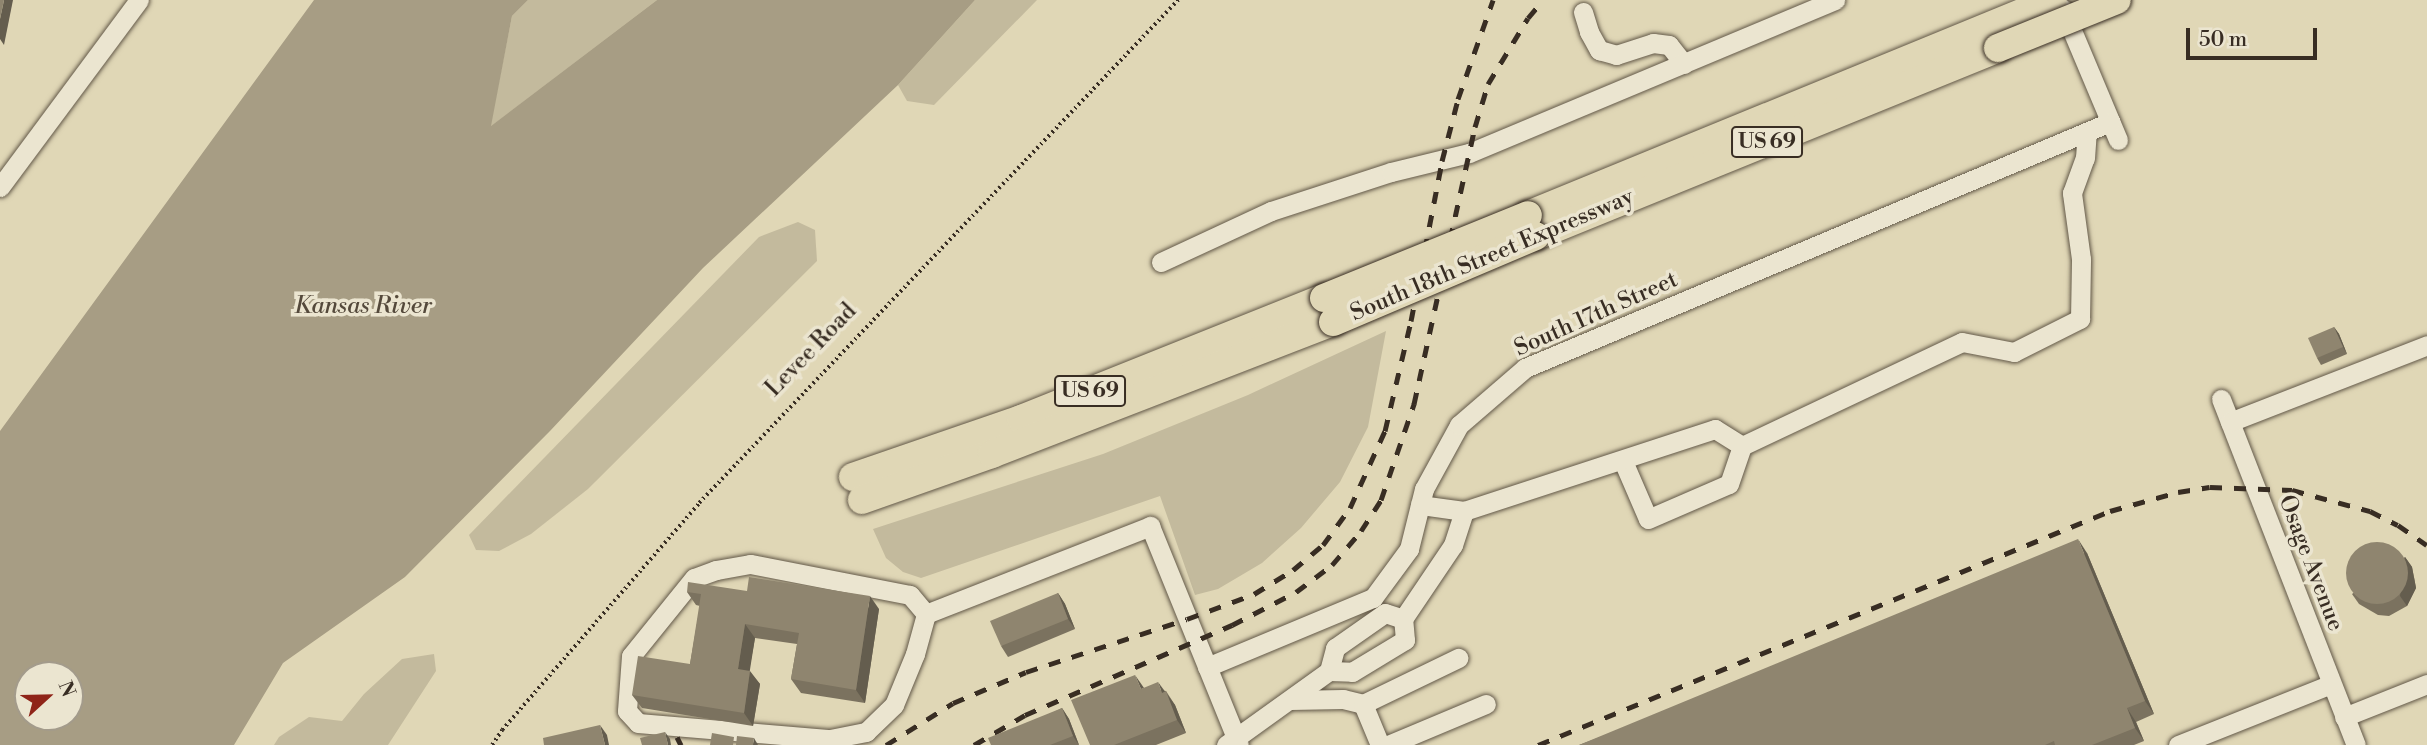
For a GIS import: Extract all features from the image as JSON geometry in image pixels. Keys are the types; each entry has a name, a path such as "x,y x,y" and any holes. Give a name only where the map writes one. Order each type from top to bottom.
{"highway":[{"name":"South 18th Street Expressway","path":"1993,38 2053,0"},
{"name":"South 18th Street Expressway","path":"858,489 992,454 1329,310 1993,38 2117,0"}],"street":[{"path":"0,187 139,0"},
{"path":"1161,262 1271,211 1391,172 1442,162 1469,153 1835,0"},
{"path":"2059,0 2118,140"},
{"path":"1583,12 1589,32 1599,50 1616,55 1653,43 1668,45 1684,64"},
{"name":"South 17th Street","path":"1207,667 1373,598 1409,549 1424,489 1459,425 1525,368 2110,122"},
{"path":"1623,461 1648,519 1729,484 1742,446 1962,342 2014,352 2080,319 2081,259 2071,193 2085,158 2087,132"},
{"path":"2230,422 2427,345"},
{"name":"Osage Avenue","path":"2221,399 2356,745"},
{"path":"1420,505 1464,511 1715,429 1742,446"},
{"path":"1329,671 1352,673 1405,639 1403,619 1453,545 1464,511"},
{"path":"926,614 1150,526 1207,667 1233,743 1329,671 1335,648 1385,613 1403,619"},
{"path":"750,564 909,595 926,614 915,654 894,705 866,732 830,739 638,723 627,711 631,656 694,578 716,570 750,564"},
{"path":"1290,700 1343,699 1363,704 1458,658"},
{"path":"2178,745 2331,684"},
{"path":"2344,717 2427,684"},
{"path":"1363,704 1380,745"},
{"path":"1388,745 1486,704"}],"path":[{"name":"Levee Road","path":"492,745 502,730 699,503 1178,0"}],"shaded area":[{"path":"528,0 657,0 490,127 512,16"},
{"path":"975,0 1037,0 934,105 907,101 898,85"},
{"path":"798,222 815,230 817,261 588,489 531,534 499,551 476,550 469,535 759,237"},
{"path":"1386,331 1368,427 1340,482 1301,528 1262,563 1218,589 1195,595 1160,496 921,578 903,572 886,558 873,529 1103,454 1248,395"},
{"path":"434,654 436,671 388,745 274,745 279,737 309,717 342,721 364,694 402,659"}],"water":[{"name":"Kansas River","path":"314,0 528,0 512,16 491,126 657,0 975,0 898,85 703,268 550,431 405,577 283,663 234,745 0,745 0,431"}],"building":[{"path":"0,0 4,0 0,19"},
{"path":"2334,327 2343,347 2317,358 2308,338"},
{"path":"2078,539 2145,701 2127,708 2135,728 2092,745 2055,745 2054,741 2045,745 1579,745"},
{"path":"2371,542 2383,542 2399,551 2406,561 2406,585 2399,595 2383,604 2371,604 2360,599 2351,590 2346,579 2346,567 2351,556 2360,547"},
{"path":"749,577 870,596 856,690 791,679 799,633 745,624 738,669 750,671 744,713 632,695 638,656 690,664 701,594 687,592 688,582 747,591"},
{"path":"1058,593 1068,619 1001,646 990,621"},
{"path":"1135,675 1141,689 1158,682 1162,693 1166,691 1177,720 1114,745 1090,745 1071,700"},
{"path":"1062,708 1073,736 1050,745 991,745 988,738"},
{"path":"600,725 605,745 544,745 543,738"},
{"path":"665,732 668,745 642,745 640,738"},
{"path":"712,733 734,737 733,745 710,745"},
{"path":"737,736 754,738 753,745 736,745"}],"railway":[{"path":"886,745 953,703 1026,672 1254,594 1293,570 1323,545 1350,508 1385,431 1411,321 1442,161 1458,99 1493,0"},
{"path":"974,745 1025,715 1232,625 1296,592 1332,565 1361,531 1381,500 1414,404 1475,127 1488,84 1528,18 1543,0"},
{"path":"1538,745 2110,511 2178,492 2210,487 2292,490 2370,511 2398,525 2427,545"},
{"path":"677,737 681,745"}]}
